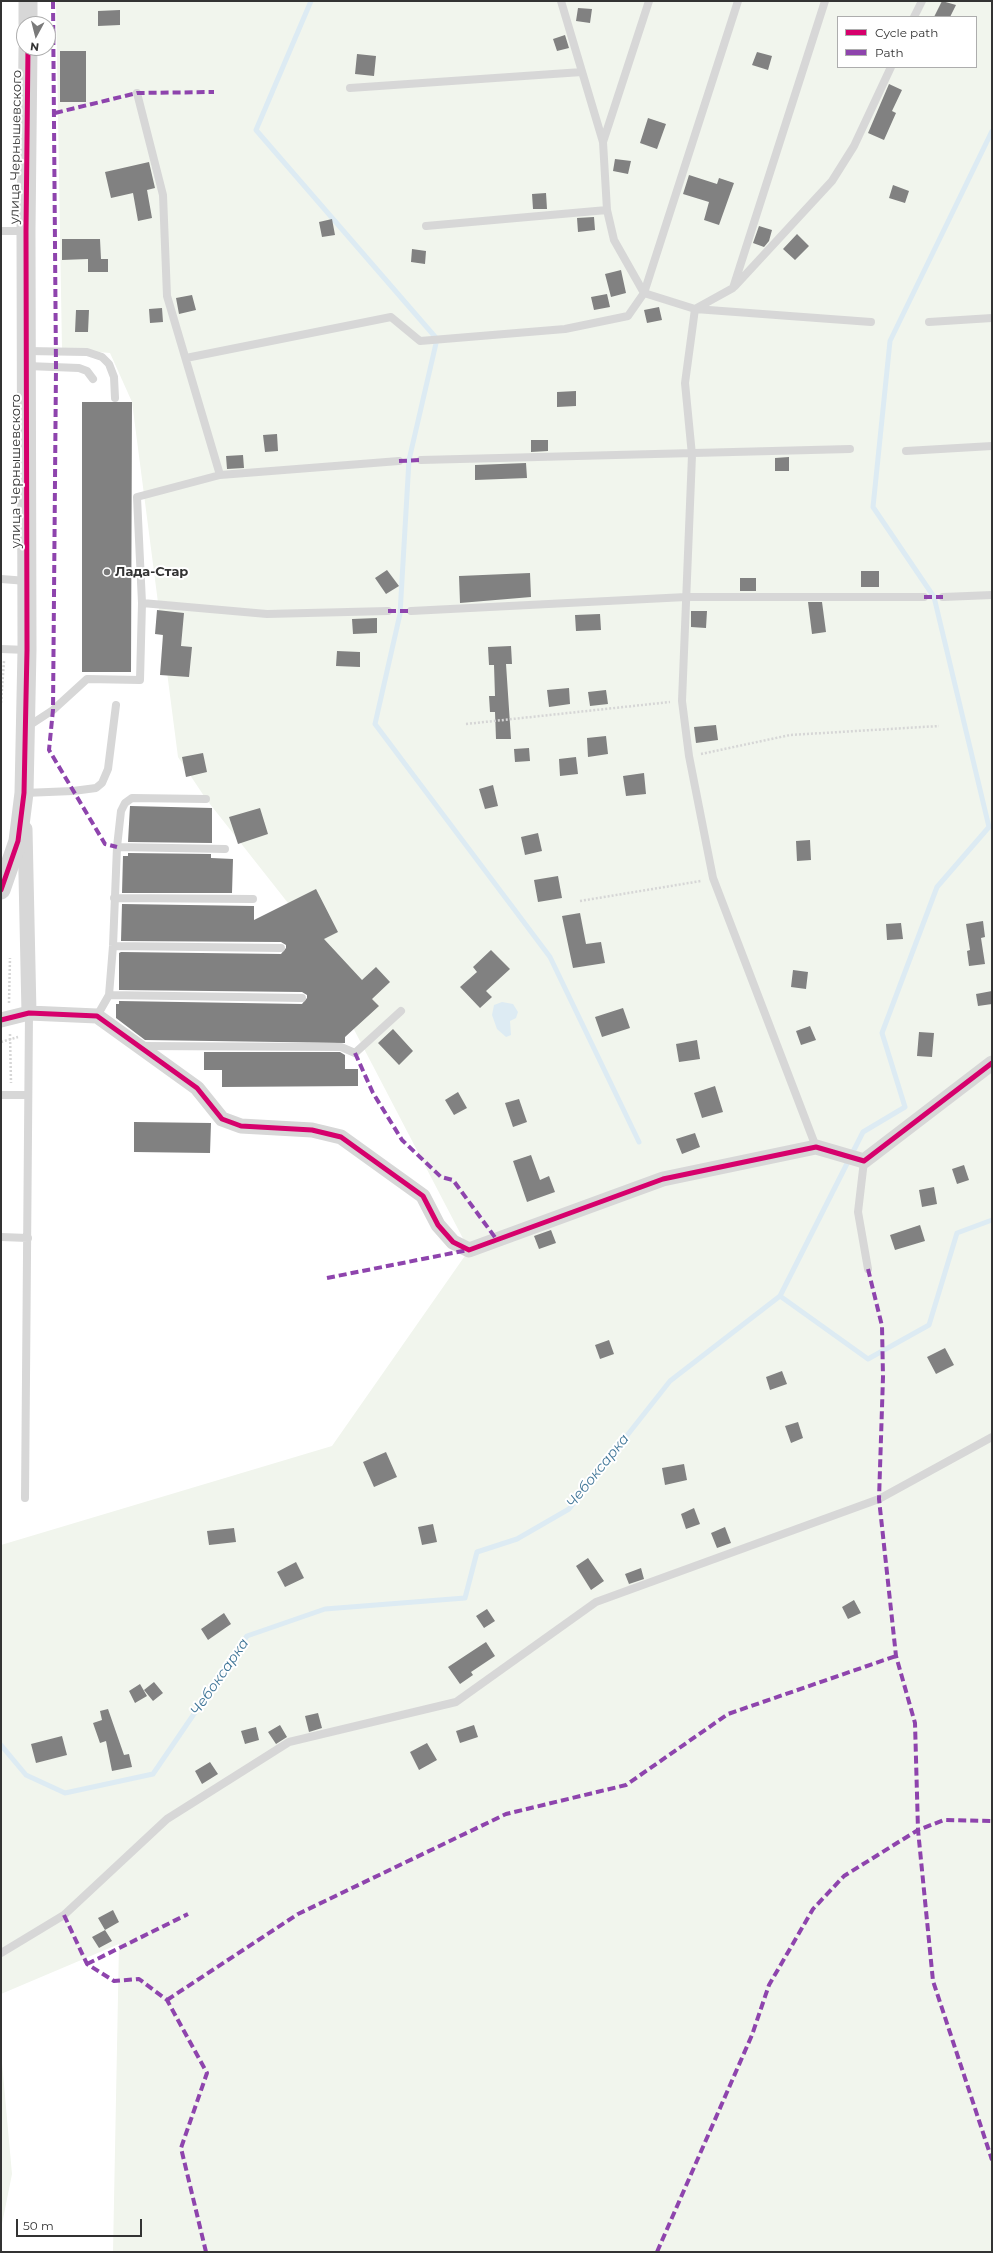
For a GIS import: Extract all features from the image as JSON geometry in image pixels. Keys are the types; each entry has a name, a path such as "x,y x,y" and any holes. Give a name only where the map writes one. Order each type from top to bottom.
{"street":[{"path":"28,1 28,16"},
{"name":"улица Чернышевского","path":"1,890 18,841 24,798 27,650 26,231 28,56"},
{"path":"24,798 29,1012"},
{"path":"5,1019 29,1012 97,1016 197,1088 222,1119 241,1126 312,1130 341,1137 423,1196 438,1225 453,1242 470,1250 664,1179 816,1147 864,1161 992,1063"}],"lane":[{"path":"603,142 649,1"},
{"path":"186,358 391,318 420,341 565,329 628,316 644,293 738,1"},
{"path":"733,288 825,1"},
{"path":"914,16 922,1"},
{"path":"561,2 603,142 607,210 614,240 644,293 695,309 871,322"},
{"path":"695,309 733,288 832,181 854,146 891,68"},
{"path":"350,88 582,72"},
{"path":"136,93 164,194 167,296 220,475"},
{"path":"426,226 607,210"},
{"path":"1,231 26,231"},
{"path":"695,309 685,383 692,454 682,701 689,756 714,878 816,1147"},
{"path":"929,322 992,318"},
{"path":"27,359 87,352 102,357 109,364 114,377 116,398"},
{"path":"27,359 79,368 87,372 93,379"},
{"path":"906,451 992,446"},
{"path":"421,460 850,449"},
{"path":"26,728 53,710 87,679 140,680 142,603 137,497 220,475 399,461"},
{"path":"1,579 27,580"},
{"path":"943,597 992,594"},
{"path":"411,611 686,597 924,597"},
{"path":"142,603 267,614 388,611"},
{"path":"2,652 27,650"},
{"path":"24,798 96,788 102,783 108,769 116,705"},
{"path":"97,1016 109,995 113,946 117,847 121,811 124,803 132,798 206,799"},
{"path":"117,847 225,849"},
{"path":"114,898 253,899"},
{"path":"113,946 281,948"},
{"path":"109,995 302,998"},
{"path":"138,1046 341,1047 354,1053 401,1011"},
{"path":"25,1498 28,1238 27,1095 29,1012"},
{"path":"1,1096 27,1095"},
{"path":"864,1161 858,1212 868,1269"},
{"path":"1,1237 28,1238"},
{"path":"1,1953 64,1915 167,1819 289,1742 456,1702 596,1602 879,1499 992,1436"}],"path":[{"path":"1,703 4,661 2,652"},
{"path":"466,724 682,701"},
{"path":"689,756 790,735 939,726"},
{"path":"580,902 714,878"},
{"path":"11,950 5,1019 11,1095"}],"shaded area":[{"path":"56,1 992,1 992,2252 113,2252 119,1944 1,1994 1,1545 332,1446 469,1250 288,903 206,799 178,757 132,402 110,353 62,349"},
{"path":"502,1002 513,1004 518,1012 516,1018 510,1021 511,1035 506,1037 497,1029 492,1015 494,1005"},
{"path":"1,2052 12,2174 1,2229"}],"building":[{"path":"942,1 956,5 950,16 934,16"},
{"path":"578,8 592,9 590,23 576,21"},
{"path":"120,10 120,25 98,26 98,11"},
{"path":"565,35 569,48 557,51 553,39"},
{"path":"60,51 86,51 86,102 60,102"},
{"path":"757,52 772,56 768,70 752,65"},
{"path":"357,54 376,56 374,76 355,74"},
{"path":"889,84 902,90 892,111 896,113 884,140 868,133"},
{"path":"648,118 666,124 657,149 640,143"},
{"path":"615,159 631,161 628,174 613,171"},
{"path":"149,162 155,188 147,190 152,218 138,221 133,193 111,198 105,172"},
{"path":"689,175 717,184 719,178 734,183 719,225 704,220 709,202 683,194"},
{"path":"893,185 909,191 905,203 889,198"},
{"path":"546,193 547,209 533,209 532,194"},
{"path":"594,217 595,230 578,232 577,218"},
{"path":"332,219 335,235 322,237 319,222"},
{"path":"759,226 772,230 769,241 764,247 753,243"},
{"path":"797,234 809,246 795,260 783,249"},
{"path":"62,239 100,239 101,259 108,259 108,272 88,272 88,259 62,260"},
{"path":"412,249 426,251 425,264 411,262"},
{"path":"621,270 626,293 611,297 605,274"},
{"path":"607,294 610,307 594,310 591,297"},
{"path":"192,295 196,310 179,314 176,298"},
{"path":"659,307 662,320 647,323 644,310"},
{"path":"162,308 163,322 150,323 149,309"},
{"path":"76,310 89,310 88,332 75,332"},
{"path":"576,391 576,406 557,407 557,392"},
{"name":"Лада-Стар","path":"82,402 132,402 131,672 82,672"},
{"path":"277,434 278,451 265,452 263,435"},
{"path":"531,440 548,440 548,451 531,452"},
{"path":"243,455 244,468 227,469 226,456"},
{"path":"789,457 789,471 775,471 775,458"},
{"path":"526,463 527,478 475,480 475,465"},
{"path":"387,570 399,586 386,594 375,578"},
{"path":"861,571 879,571 879,587 861,587"},
{"path":"530,573 531,597 460,603 459,576"},
{"path":"740,578 756,578 756,591 740,591"},
{"path":"808,602 822,602 826,632 812,634"},
{"path":"157,610 184,613 181,646 192,647 189,677 160,675 163,635 155,634"},
{"path":"691,611 707,611 706,628 691,627"},
{"path":"600,614 601,630 576,631 575,615"},
{"path":"377,618 377,633 353,634 352,619"},
{"path":"511,646 512,664 506,664 511,739 496,739 495,712 490,712 489,696 495,696 494,665 489,665 488,647"},
{"path":"337,651 360,652 360,667 336,666"},
{"path":"569,688 570,704 549,707 547,690"},
{"path":"606,690 608,704 590,706 588,692"},
{"path":"716,725 718,740 696,743 694,727"},
{"path":"606,736 608,754 588,757 587,738"},
{"path":"529,748 530,761 515,762 514,749"},
{"path":"203,753 207,772 186,777 182,757"},
{"path":"576,757 578,774 560,776 559,759"},
{"path":"644,773 646,794 626,796 623,776"},
{"path":"493,785 498,806 485,809 479,789"},
{"path":"130,806 212,808 212,843 128,842"},
{"path":"260,808 268,834 238,844 229,817"},
{"path":"538,833 542,851 525,855 521,837"},
{"path":"810,840 811,860 797,861 796,841"},
{"path":"128,853 211,854 211,858 233,859 232,893 122,893 123,856 128,856"},
{"path":"558,876 562,898 538,902 534,880"},
{"path":"316,889 338,932 324,939 362,980 376,967 390,982 372,999 379,1006 345,1037 345,1043 145,1040 116,1018 116,1004 119,1004 119,1001 302,1004 307,998 307,995 302,992 119,990 119,953 121,952 281,954 286,948 286,945 281,942 121,941 122,904 254,906 254,920"},
{"path":"580,913 586,944 601,942 605,963 573,968 562,916"},
{"path":"983,921 985,937 981,938 985,964 969,966 967,951 970,950 966,924"},
{"path":"901,923 903,939 887,940 886,924"},
{"path":"491,950 510,969 486,991 492,997 480,1008 460,987 477,972 473,967"},
{"path":"793,970 808,972 806,989 791,987"},
{"path":"992,991 992,1004 978,1006 976,994"},
{"path":"623,1008 630,1028 602,1037 595,1017"},
{"path":"810,1026 816,1040 801,1045 796,1031"},
{"path":"393,1029 413,1051 399,1065 378,1043"},
{"path":"919,1032 934,1033 932,1057 917,1056"},
{"path":"697,1040 700,1059 679,1062 676,1044"},
{"path":"204,1052 340,1052 345,1055 345,1069 358,1069 358,1086 222,1087 222,1070 204,1070"},
{"path":"715,1086 723,1112 702,1118 694,1093"},
{"path":"458,1092 467,1108 454,1115 445,1100"},
{"path":"519,1099 527,1122 513,1127 505,1103"},
{"path":"134,1122 211,1123 210,1153 134,1152"},
{"path":"695,1133 700,1147 682,1154 676,1139"},
{"path":"531,1155 540,1180 549,1176 555,1192 527,1202 513,1161"},
{"path":"964,1165 969,1180 957,1184 952,1169"},
{"path":"934,1187 937,1204 922,1207 919,1190"},
{"path":"920,1225 925,1241 895,1250 890,1235"},
{"path":"551,1230 556,1243 539,1249 534,1236"},
{"path":"609,1340 614,1354 600,1359 595,1345"},
{"path":"945,1348 954,1365 936,1374 927,1357"},
{"path":"782,1371 787,1384 770,1390 766,1377"},
{"path":"798,1422 803,1438 791,1443 785,1426"},
{"path":"386,1452 397,1477 374,1487 363,1462"},
{"path":"684,1464 687,1480 665,1485 662,1468"},
{"path":"694,1508 700,1524 686,1529 681,1514"},
{"path":"433,1524 437,1542 422,1545 418,1527"},
{"path":"725,1527 731,1543 717,1548 711,1533"},
{"path":"234,1528 236,1542 209,1545 207,1531"},
{"path":"588,1558 604,1581 591,1590 576,1566"},
{"path":"296,1562 304,1578 285,1587 277,1572"},
{"path":"641,1568 644,1579 629,1584 625,1574"},
{"path":"854,1600 861,1613 848,1619 842,1607"},
{"path":"487,1609 495,1621 484,1628 476,1616"},
{"path":"224,1613 231,1624 208,1640 201,1629"},
{"path":"486,1642 495,1656 471,1672 473,1675 460,1684 448,1667"},
{"path":"154,1682 163,1693 153,1701 144,1690"},
{"path":"140,1684 147,1696 135,1703 129,1691"},
{"path":"108,1709 124,1755 129,1754 132,1767 112,1771 106,1741 100,1743 93,1723 102,1720 100,1711"},
{"path":"318,1713 322,1728 309,1732 305,1716"},
{"path":"280,1725 287,1737 276,1744 268,1732"},
{"path":"474,1725 478,1737 460,1743 456,1731"},
{"path":"256,1727 259,1740 245,1744 241,1731"},
{"path":"62,1736 67,1755 36,1763 31,1744"},
{"path":"427,1743 437,1760 419,1770 410,1752"},
{"path":"210,1762 218,1774 202,1784 195,1771"},
{"path":"113,1910 119,1922 105,1930 98,1918"},
{"path":"105,1930 112,1941 99,1948 92,1937"}],"waterway":[{"path":"311,1 256,130 437,339 409,460 400,614 375,724 550,957 639,1142"},
{"path":"780,1296 863,1132 905,1107 882,1033 937,887 989,827 934,597 873,507 890,341 992,131"},
{"name":"Чебоксарка","path":"1,1745 26,1775 65,1793 153,1774 247,1636 325,1609 465,1598 477,1552 517,1539 569,1509 670,1381 780,1296 868,1359 929,1325 957,1233 992,1220"}],"marked path":[{"path":"53,1 56,367 53,710 49,750 105,844 117,847"},
{"path":"55,113 137,93 214,92"},
{"path":"399,461 421,460"},
{"path":"924,597 943,597"},
{"path":"388,611 411,611"},
{"path":"355,1053 373,1093 402,1140 441,1177 453,1180 497,1240"},
{"path":"327,1278 468,1250"},
{"path":"868,1269 882,1326 883,1377 879,1499 896,1656 915,1723 918,1830 933,1981 992,2160"},
{"path":"167,2000 298,1914 506,1814 626,1785 728,1714 896,1656"},
{"path":"657,2252 752,2035 769,1985 813,1909 844,1876 918,1830 944,1820 992,1821"},
{"path":"87,1964 188,1914"},
{"path":"64,1915 87,1964 114,1981 139,1979 167,2000 207,2073 181,2148 206,2252"}],"cycle path":[{"path":"1,890 18,841 24,793 27,650 26,231 28,56"},
{"path":"1,1020 29,1013 97,1016 197,1088 222,1119 241,1126 312,1130 341,1137 423,1196 438,1225 453,1242 469,1250 663,1179 816,1147 864,1161 992,1063"}],"place":[{"name":"Лада-Стар","path":"107,572"}]}
